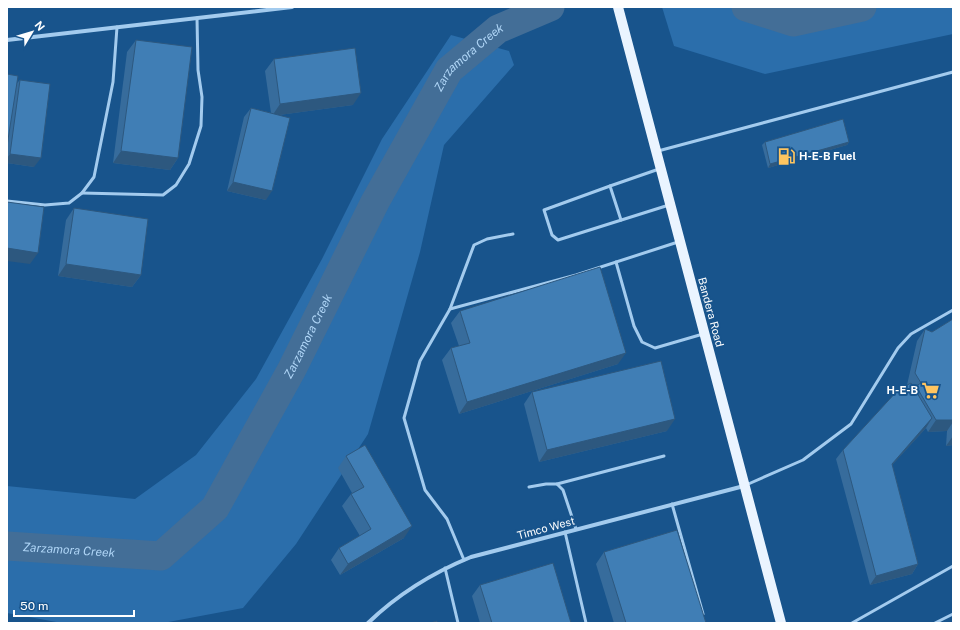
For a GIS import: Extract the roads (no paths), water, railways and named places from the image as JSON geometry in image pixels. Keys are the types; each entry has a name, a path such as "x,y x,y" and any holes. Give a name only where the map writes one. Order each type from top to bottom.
{"main road":[{"name":"Bandera Road","path":"618,7 781,623"}],"street":[{"path":"7,40 292,7"},
{"name":"Timco West","path":"368,623 402,594 445,568 464,560 745,485"}],"lane":[{"path":"82,193 163,196 176,186 189,164 201,126 202,97 198,70 197,18"},
{"path":"7,201 45,205 69,204 82,193 94,177 113,82 117,27"},
{"path":"656,151 953,72"},
{"path":"661,168 544,210 552,235 558,240 670,205"},
{"path":"610,186 621,220"},
{"path":"464,560 447,518 425,490 404,418 420,361 450,309 474,245 487,239 513,234"},
{"path":"450,309 616,262 680,242"},
{"path":"616,262 634,326 642,342 655,348 705,334"},
{"path":"745,485 803,460 851,424 898,348 911,334 953,310"},
{"path":"529,487 557,484 664,456"},
{"path":"557,484 563,490 576,529"},
{"path":"672,504 704,616"},
{"path":"565,532 586,623"},
{"path":"852,623 953,566"},
{"path":"445,568 458,623"},
{"path":"936,623 953,614"}],"waterway":[{"name":"Zarzamora Creek","path":"7,546 161,556 215,508 292,369 375,202 449,70 498,29 550,7"},
{"name":"Zarzamora Creek","path":"746,7 793,22 862,7"}],"place":[{"name":"H-E-B Fuel","path":"786,156"},
{"name":"H-E-B","path":"931,390"}]}
